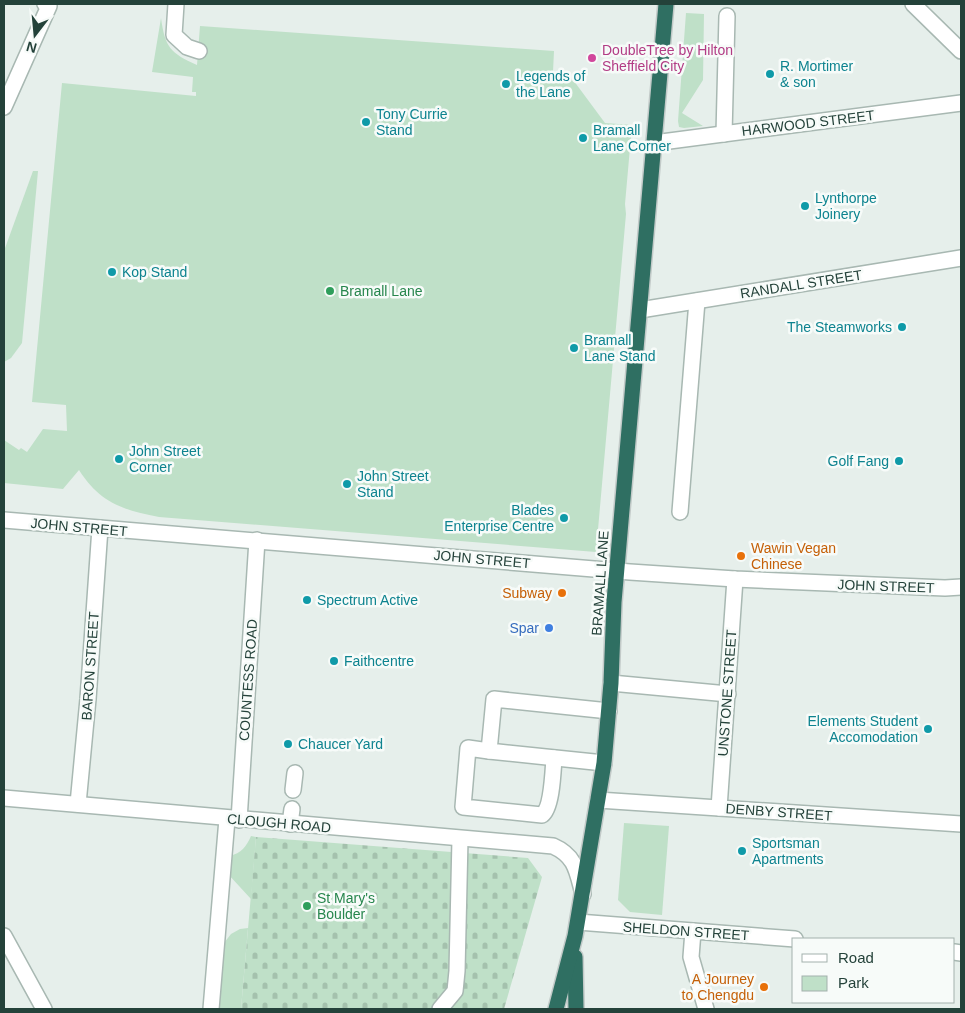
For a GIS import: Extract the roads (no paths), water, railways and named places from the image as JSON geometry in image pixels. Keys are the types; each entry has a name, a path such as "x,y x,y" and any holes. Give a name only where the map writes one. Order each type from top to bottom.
{"highway":[{"name":"BRAMALL LANE","path":"556,1009 583,894 604,763 611,682 614,602 666,4"},
{"name":"BRAMALL LANE","path":"576,929 576,1009"}],"street":[{"path":"4,107 49,6 45,4"},
{"path":"176,4 174,35 187,47 198,51"},
{"path":"914,4 961,50"},
{"path":"724,134 727,16"},
{"name":"HARWOOD STREET","path":"654,143 961,103"},
{"name":"RANDALL STREET","path":"640,310 961,258"},
{"path":"680,512 697,301"},
{"name":"JOHN STREET","path":"4,520 617,571 735,579 945,588 961,587"},
{"name":"BARON STREET","path":"78,804 88,699 100,528"},
{"name":"COUNTESS ROAD","path":"211,1009 233,819 257,540"},
{"name":"UNSTONE STREET","path":"719,808 735,579"},
{"path":"611,682 728,694"},
{"path":"489,751 494,699 609,711"},
{"path":"554,758 548,806 542,815 462,807 468,748 604,763"},
{"path":"293,790 295,773"},
{"name":"CLOUGH ROAD","path":"4,798 233,819 291,816 460,839 554,846"},
{"name":"DENBY STREET","path":"598,800 961,824"},
{"path":"440,1009 454,991 457,971 460,839"},
{"name":"BRAMALL LANE","path":"554,846 563,850 571,858 583,894"},
{"name":"SHELDON STREET","path":"576,929 693,931 792,939"},
{"path":"693,931 692,957 706,1009"},
{"path":"4,936 44,1009"}],"place":[{"name":"DoubleTree by Hilton Sheffield City","path":"592,58"},
{"name":"R. Mortimer & son","path":"770,74"},
{"name":"Legends of the Lane","path":"506,84"},
{"name":"Tony Currie Stand","path":"366,122"},
{"name":"Bramall Lane Corner","path":"583,138"},
{"name":"Lynthorpe Joinery","path":"805,206"},
{"name":"Kop Stand","path":"112,272"},
{"name":"Bramall Lane","path":"330,291"},
{"name":"The Steamworks","path":"902,327"},
{"name":"Bramall Lane Stand","path":"574,348"},
{"name":"John Street Corner","path":"119,459"},
{"name":"Golf Fang","path":"899,461"},
{"name":"John Street Stand","path":"347,484"},
{"name":"Blades Enterprise Centre","path":"564,518"},
{"name":"Wawin Vegan Chinese","path":"741,556"},
{"name":"Subway","path":"562,593"},
{"name":"Spectrum Active","path":"307,600"},
{"name":"Spar","path":"549,628"},
{"name":"Faithcentre","path":"334,661"},
{"name":"Elements Student Accomodation","path":"928,729"},
{"name":"Chaucer Yard","path":"288,744"},
{"name":"Sportsman Apartments","path":"742,851"},
{"name":"St Mary's Boulder","path":"307,906"},
{"name":"A Journey to Chengdu","path":"764,987"}]}
